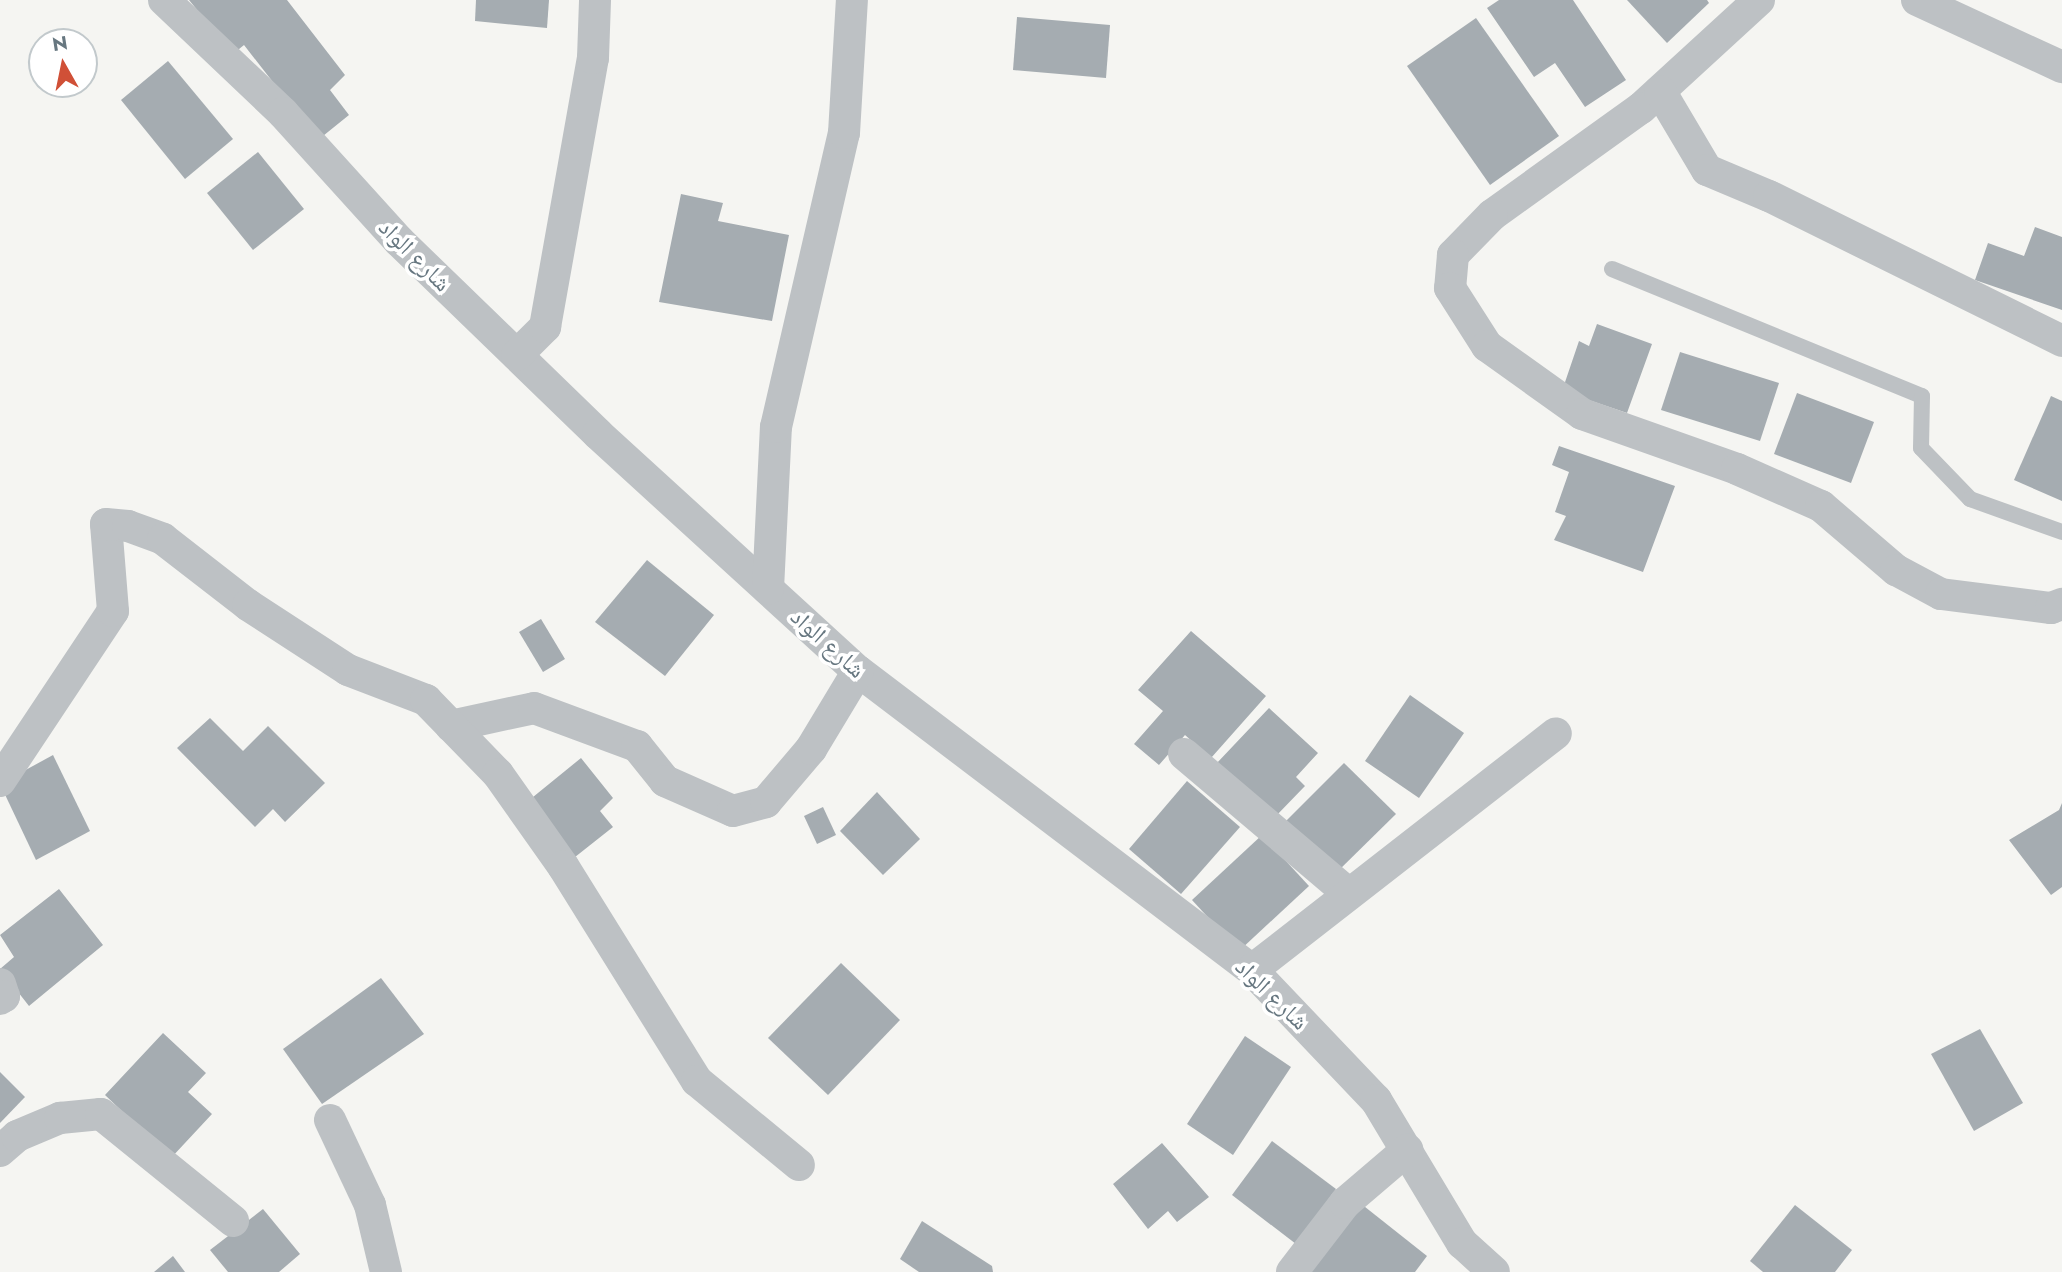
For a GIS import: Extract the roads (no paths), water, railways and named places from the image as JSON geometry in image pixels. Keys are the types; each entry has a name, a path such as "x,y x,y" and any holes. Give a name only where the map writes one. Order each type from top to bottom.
{"street":[{"name":"شارع الواد","path":"164,0 283,113 399,241 517,355 858,671 1252,970 1376,1100 1462,1243 1494,1272"},
{"path":"517,355 545,327 593,58 595,0"},
{"path":"768,589 776,427 844,133 852,0"},
{"path":"1759,0 1660,91 1492,215 1452,256 1450,288 1487,346 1582,414 1737,469 1821,506 1896,570 1941,594 2051,608 2062,604"},
{"path":"1917,0 2062,67"},
{"path":"1660,91 1707,170 1769,196 2062,341"},
{"path":"0,781 113,611 106,524 128,526 163,539 248,605 348,670 426,700 498,774 563,866 697,1081 799,1165"},
{"path":"451,726 534,708 637,746 665,781 733,811 766,802 811,749 858,671"},
{"path":"1252,970 1556,733"},
{"path":"1184,754 1349,894"},
{"path":"0,984 4,996 0,999"},
{"path":"0,1151 17,1136 60,1118 101,1114 233,1221"},
{"path":"330,1120 370,1205 386,1272"},
{"path":"1292,1272 1345,1203 1407,1150"}],"lane":[{"path":"1612,269 1922,396 1921,448 1970,499 2062,533"}]}
